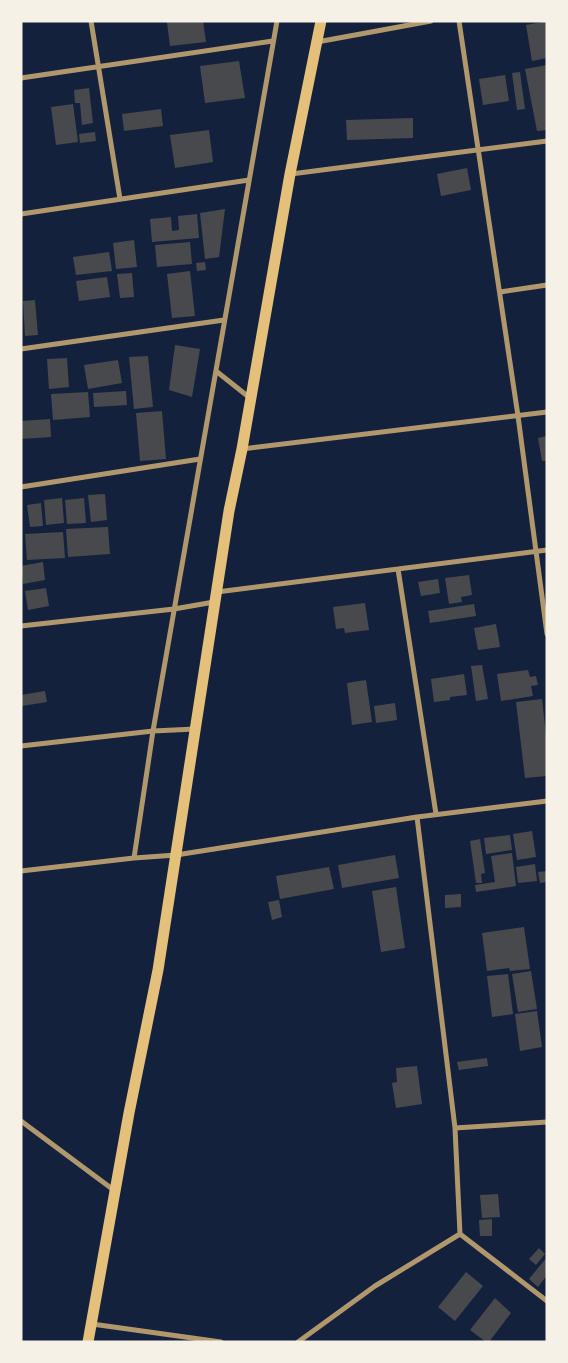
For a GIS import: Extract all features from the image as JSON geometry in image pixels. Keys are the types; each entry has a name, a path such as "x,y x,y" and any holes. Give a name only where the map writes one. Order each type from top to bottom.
{"main road":[{"path":"88,1342 129,1113 158,970 229,511 242,449 290,174 321,21"}],"street":[{"path":"91,21 120,199"},
{"path":"134,858 153,730 277,21"},
{"path":"316,42 431,21"},
{"path":"459,21 518,416 547,634"},
{"path":"21,78 273,41"},
{"path":"290,174 547,141"},
{"path":"21,214 249,180"},
{"path":"500,292 547,285"},
{"path":"21,349 224,320"},
{"path":"216,371 250,398"},
{"path":"242,449 547,412"},
{"path":"21,487 200,458"},
{"path":"21,626 174,610 216,597 398,569 547,550"},
{"path":"398,569 436,814"},
{"path":"21,746 153,730 195,729"},
{"path":"21,871 134,858 176,856 436,814 547,801"},
{"path":"417,817 455,1128 460,1234 547,1301"},
{"path":"21,1120 115,1191"},
{"path":"455,1128 547,1122"},
{"path":"298,1342 375,1286 460,1234"},
{"path":"91,1324 221,1342"}],"building":[{"path":"203,21 206,42 170,46 167,22"},
{"path":"547,21 547,58 532,61 526,25"},
{"path":"239,61 245,98 205,103 200,66"},
{"path":"547,65 547,130 537,131 525,69"},
{"path":"520,72 525,109 517,110 512,73"},
{"path":"505,75 509,101 483,105 479,79"},
{"path":"89,88 93,123 82,125 80,103 75,103 74,90"},
{"path":"73,104 78,142 56,145 51,107"},
{"path":"161,109 163,126 124,131 122,114"},
{"path":"413,118 413,138 347,140 346,120"},
{"path":"209,130 213,162 175,168 170,135"},
{"path":"95,132 96,141 80,143 79,134"},
{"path":"467,168 471,190 441,196 437,174"},
{"path":"225,209 219,257 205,259 200,213"},
{"path":"197,214 199,238 152,242 150,219 171,217 172,231 179,230 178,216"},
{"path":"134,240 137,267 116,269 113,243"},
{"path":"190,242 192,264 157,267 155,245"},
{"path":"109,252 112,271 76,275 73,257"},
{"path":"205,262 206,270 197,271 196,263"},
{"path":"190,271 195,316 172,318 167,274"},
{"path":"132,273 134,297 120,298 117,274"},
{"path":"107,277 110,297 79,301 76,281"},
{"path":"35,300 38,335 25,336 23,301"},
{"path":"175,345 200,349 192,397 169,390"},
{"path":"148,356 153,407 134,409 129,357"},
{"path":"67,358 69,387 49,389 47,359"},
{"path":"118,360 122,383 88,389 84,365"},
{"path":"126,391 127,405 94,407 93,393"},
{"path":"88,392 90,417 53,420 51,394"},
{"path":"162,411 166,459 140,461 136,413"},
{"path":"50,419 51,437 21,439 21,421"},
{"path":"547,436 547,461 542,461 538,438"},
{"path":"105,494 107,520 91,522 88,495"},
{"path":"62,498 64,523 46,525 44,500"},
{"path":"84,498 86,523 67,524 65,500"},
{"path":"41,503 43,526 30,527 27,505"},
{"path":"108,527 110,554 68,557 66,529"},
{"path":"63,532 65,558 27,560 25,534"},
{"path":"43,562 45,580 23,584 21,566"},
{"path":"469,575 472,595 461,597 462,602 449,604 445,578"},
{"path":"438,579 440,593 421,596 418,582"},
{"path":"46,588 49,606 28,610 25,591"},
{"path":"365,603 369,630 345,633 344,628 336,629 333,607"},
{"path":"474,604 476,616 430,623 428,611"},
{"path":"496,624 500,647 478,650 474,628"},
{"path":"482,665 488,699 476,701 471,666"},
{"path":"528,670 530,677 536,676 538,685 531,686 533,696 501,701 497,674"},
{"path":"464,674 467,695 450,697 450,700 434,702 431,679"},
{"path":"366,680 372,722 352,725 347,683"},
{"path":"45,691 47,702 22,706 21,695"},
{"path":"542,699 547,744 547,776 525,778 516,702"},
{"path":"395,703 397,720 376,723 374,706"},
{"path":"532,831 536,857 517,860 513,834"},
{"path":"510,835 512,850 486,854 484,838"},
{"path":"480,839 485,873 481,874 482,883 476,883 470,841"},
{"path":"512,853 516,886 476,892 475,885 495,882 491,856"},
{"path":"395,855 399,878 342,888 338,865"},
{"path":"535,864 537,881 518,883 516,867"},
{"path":"329,867 334,889 280,899 276,876"},
{"path":"547,871 547,882 540,883 538,872"},
{"path":"396,887 405,948 381,952 372,891"},
{"path":"461,894 461,907 445,908 445,895"},
{"path":"279,900 282,917 272,920 268,902"},
{"path":"524,927 530,969 510,971 509,968 487,971 482,933"},
{"path":"531,971 537,1009 518,1012 512,974"},
{"path":"508,974 513,1014 492,1017 487,976"},
{"path":"537,1011 542,1047 520,1051 515,1014"},
{"path":"487,1058 488,1066 459,1070 457,1062"},
{"path":"417,1066 422,1104 396,1108 392,1083 397,1082 396,1068"},
{"path":"498,1194 500,1217 482,1218 480,1195"},
{"path":"492,1219 492,1236 480,1236 479,1220"},
{"path":"539,1248 545,1254 536,1265 529,1259"},
{"path":"547,1257 547,1275 538,1287 529,1279"},
{"path":"466,1272 483,1286 455,1321 438,1307"},
{"path":"495,1298 511,1313 489,1342 486,1342 470,1330"}]}
